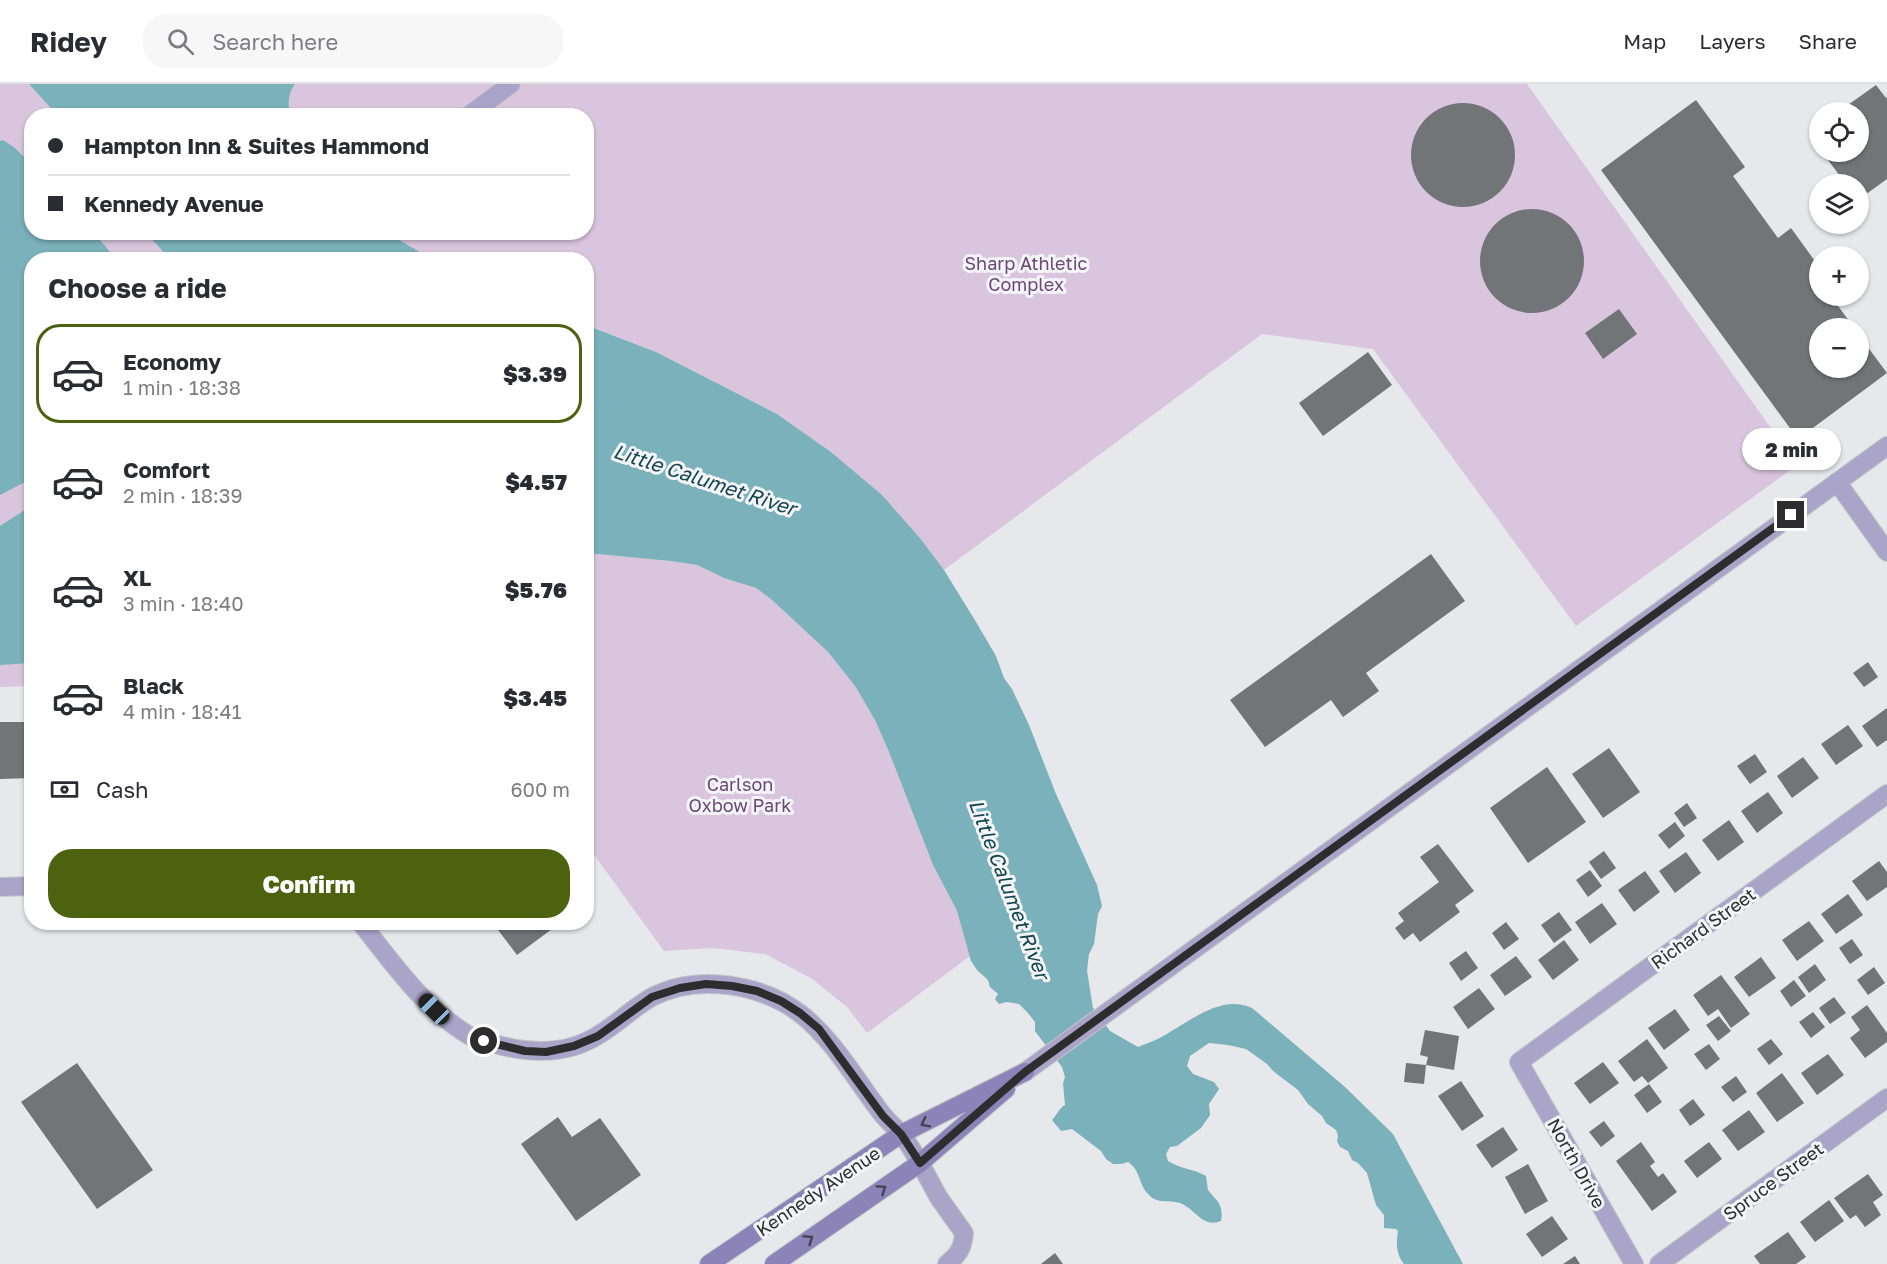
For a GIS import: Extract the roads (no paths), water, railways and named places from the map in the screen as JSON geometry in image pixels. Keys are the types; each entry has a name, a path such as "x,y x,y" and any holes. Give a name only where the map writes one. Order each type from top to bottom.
{"main road":[{"name":"Kennedy Avenue","path":"709,1264 901,1134 1025,1072"},
{"name":"Kennedy Avenue","path":"774,1264 920,1163 1025,1072"}],"street":[{"path":"479,108 511,84"},
{"name":"Kennedy Avenue","path":"1025,1072 1887,446"},
{"path":"1837,482 1887,552"},
{"name":"Richard Street","path":"1520,1062 1887,794"},
{"path":"0,887 24,886"},
{"path":"366,930 413,988 434,1009 471,1037 525,1051 546,1052 574,1046 598,1036 652,997 680,988 706,984 732,986 757,991 781,1001 819,1029 883,1116 901,1134 920,1163 939,1198 964,1233 963,1247 947,1264"},
{"name":"North Drive","path":"1520,1062 1634,1264"},
{"name":"Spruce Street","path":"1659,1264 1887,1098"}],"water":[{"path":"29,84 295,84 289,99 289,108 51,108"},
{"path":"3,140 15,148 24,157 24,240 100,240 110,252 24,252 24,483 0,495 0,141"},
{"path":"152,240 400,240 420,252 164,252"},
{"name":"Little Calumet River","path":"594,328 656,352 777,414 831,452 882,495 920,538 944,570 996,656 1004,678 1012,689 1029,725 1056,794 1097,885 1102,906 1098,914 1087,971 1093,1008 1110,1031 1138,1047 1218,1007 1229,1004 1252,1008 1345,1087 1393,1134 1463,1264 1404,1264 1397,1248 1398,1231 1384,1228 1384,1215 1376,1205 1367,1173 1352,1160 1348,1151 1340,1147 1336,1130 1326,1123 1298,1090 1246,1049 1209,1043 1190,1056 1187,1066 1193,1074 1214,1082 1219,1089 1209,1104 1210,1115 1201,1128 1177,1146 1170,1147 1166,1154 1168,1161 1206,1176 1208,1190 1221,1207 1221,1221 1215,1223 1205,1221 1180,1203 1152,1198 1145,1190 1135,1169 1128,1162 1113,1164 1101,1151 1072,1129 1061,1131 1052,1120 1065,1105 1063,1083 1065,1077 1062,1067 1035,1031 1035,1022 1028,1013 1019,1004 1007,1002 999,1004 995,999 998,994 971,961 957,911 933,865 875,720 855,686 828,652 756,588 724,578 697,565 594,554"},
{"path":"24,511 24,663 0,665 0,526"}],"park label":[{"name":"Sharp Athletic Complex","path":"1026,273"},
{"name":"Carlson Oxbow Park","path":"740,794"}]}
